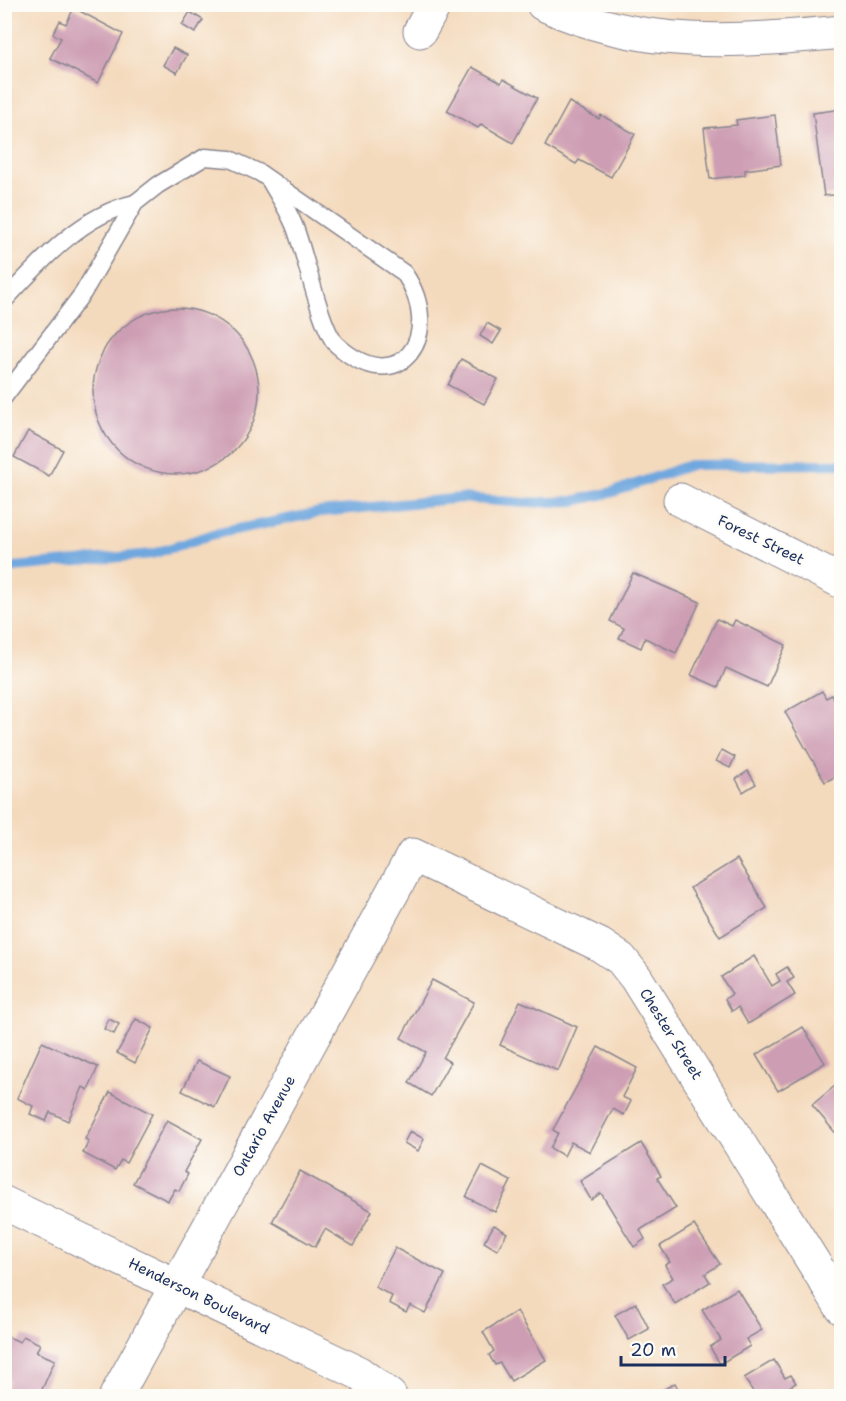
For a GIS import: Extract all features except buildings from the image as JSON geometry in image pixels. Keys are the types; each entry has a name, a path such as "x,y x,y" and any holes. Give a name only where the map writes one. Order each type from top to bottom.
{"street":[{"path":"543,4 609,28 660,38 767,39 842,32"},
{"name":"Forest Street","path":"680,500 842,582"},
{"name":"Ontario Avenue","path":"116,1396 413,855"},
{"name":"Chester Street","path":"413,855 600,945 621,959 636,978 842,1308"},
{"name":"Henderson Boulevard","path":"4,1203 358,1373 390,1396"}],"lane":[{"path":"7,389 83,293 135,203 158,185 205,157 230,159 270,181 404,273 416,292 420,327 417,343 403,360 391,366 376,366 350,354 330,338 293,224 270,181"},
{"path":"4,301 37,266 84,226 113,208 135,203"}],"waterway":[{"path":"4,568 152,554 214,534 321,512 462,498 524,503 573,501 613,492 690,465 842,464"}]}
